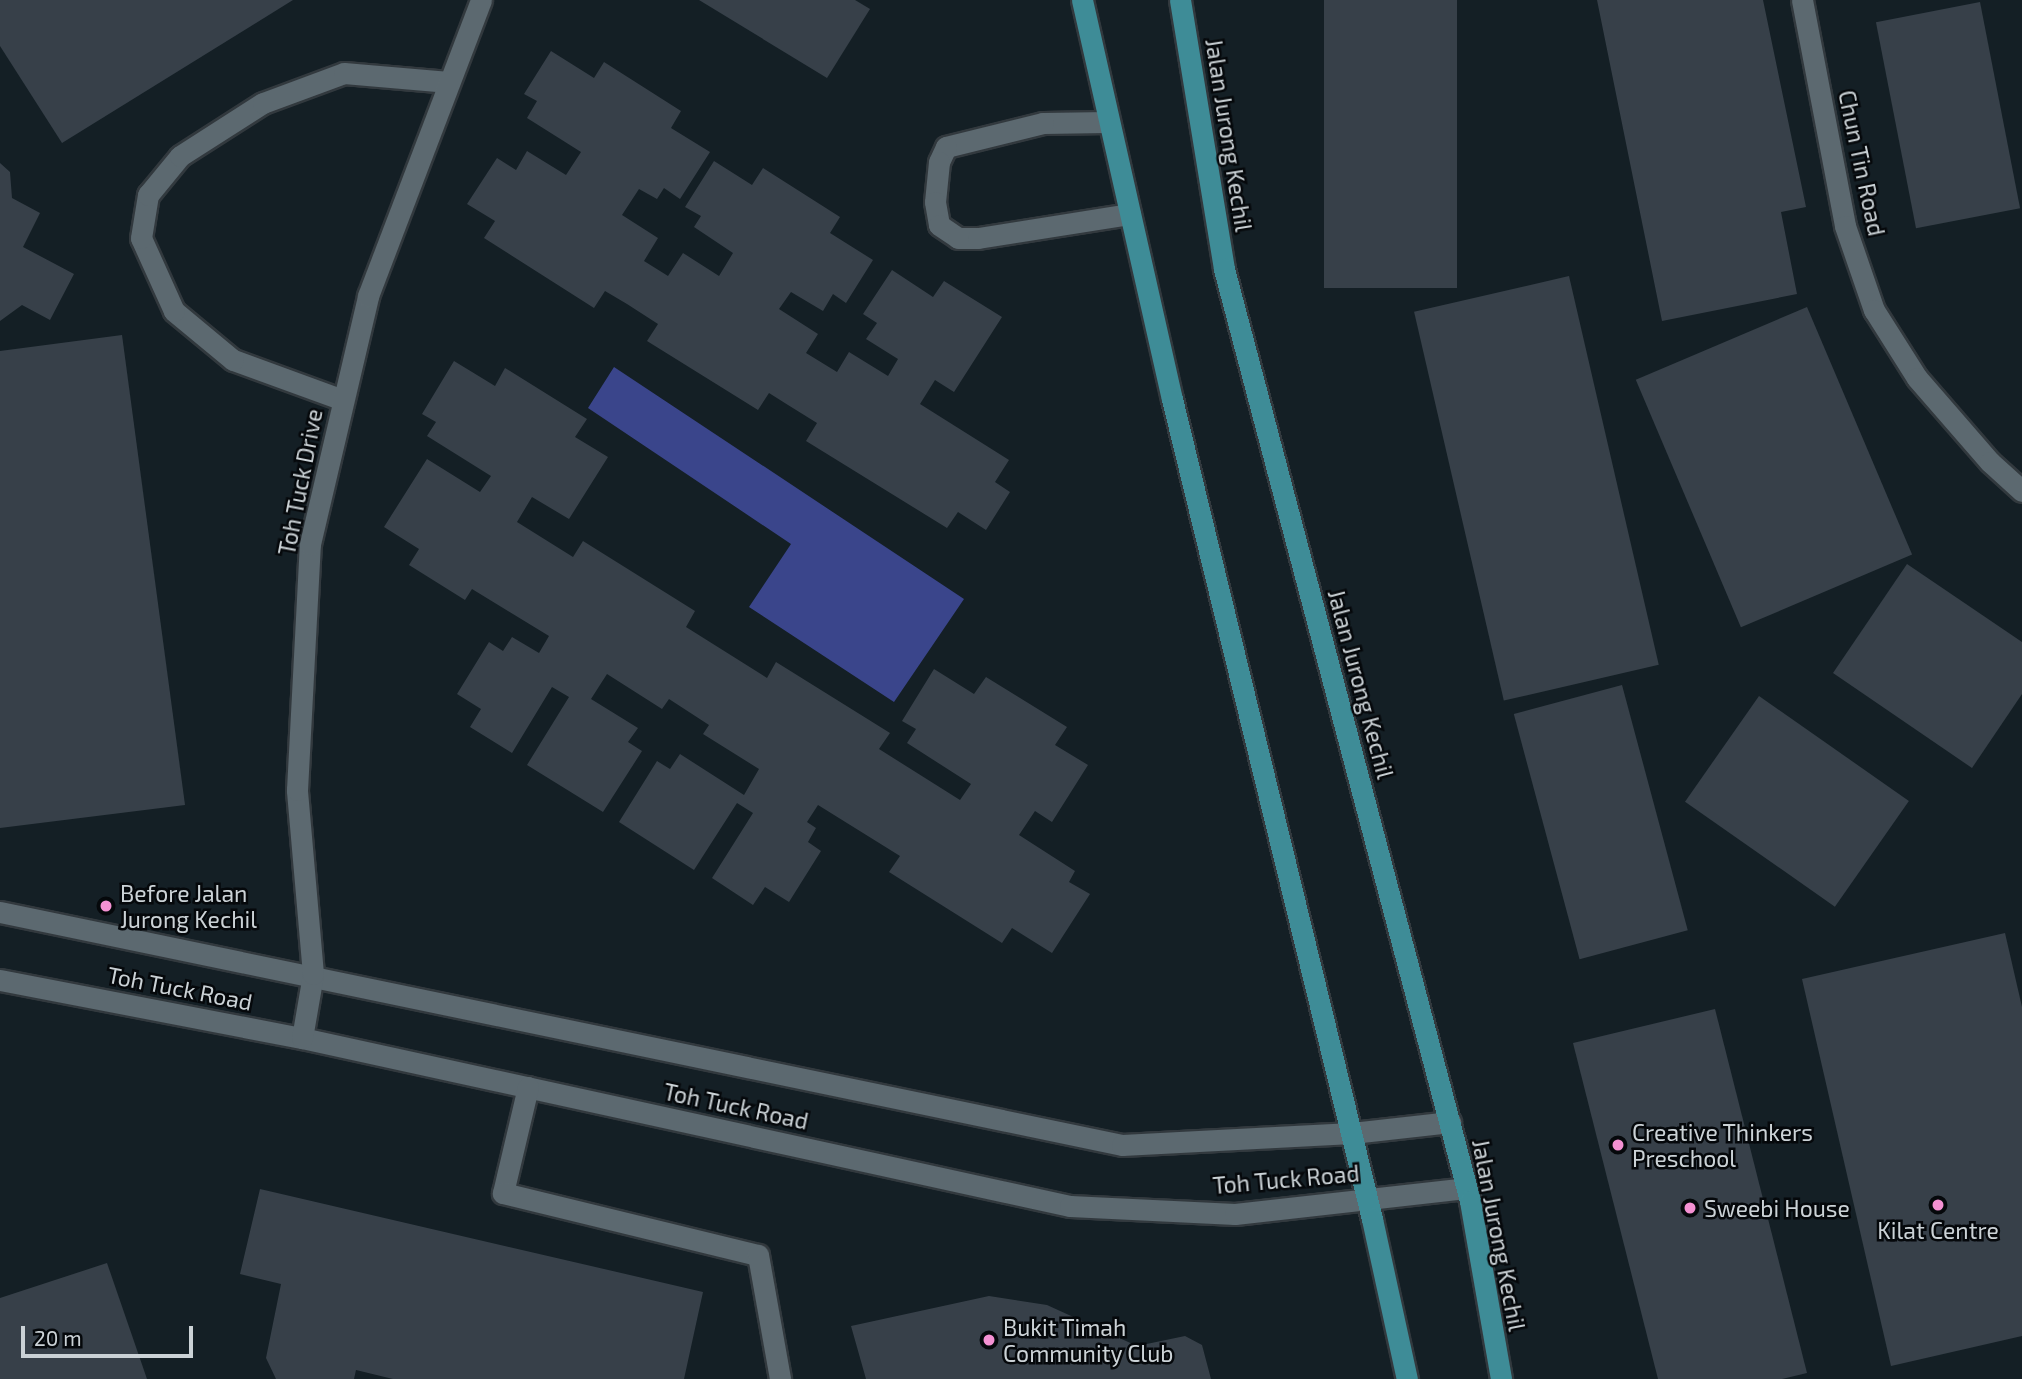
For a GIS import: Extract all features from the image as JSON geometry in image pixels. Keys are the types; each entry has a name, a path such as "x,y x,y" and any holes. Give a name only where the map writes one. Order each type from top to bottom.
{"main road":[{"path":"1082,0 1107,122 1352,1133 1407,1379"},
{"name":"Jalan Jurong Kechil","path":"1181,0 1224,269 1450,1122 1466,1188 1501,1379"}],"street":[{"name":"Toh Tuck Drive","path":"302,1038 313,974 297,790 310,544 368,296 481,0"},
{"name":"Chun Tin Road","path":"1802,0 1845,226 1874,310 1917,378 1990,462 2022,491"},
{"path":"343,400 233,360 174,311 141,238 148,195 180,156 263,103 286,94 344,73 449,82"},
{"path":"1107,122 1043,123 946,146 939,162 935,202 939,225 958,238 978,238 1130,214"},
{"name":"Toh Tuck Road","path":"0,912 313,974 1122,1144 1352,1133 1450,1122"},
{"name":"Toh Tuck Road","path":"0,980 302,1038 1070,1206 1235,1214 1466,1188"},
{"path":"527,1087 503,1194 758,1255 780,1379"}],"water":[{"path":"614,367 964,599 894,702 749,607 791,544 588,408"}],"building":[{"path":"0,0 293,0 62,143 0,46"},
{"path":"699,0 855,0 870,9 827,78"},
{"path":"1324,0 1457,0 1457,288 1324,288"},
{"path":"1597,0 1763,0 1806,207 1781,212 1797,294 1662,321"},
{"path":"1980,2 2020,208 1916,228 1876,22"},
{"path":"551,51 594,78 604,62 681,111 671,128 710,152 680,199 664,188 657,199 639,189 622,215 658,238 644,261 668,276 683,253 719,276 733,253 694,227 701,216 685,207 714,161 752,185 763,168 840,217 830,233 873,260 846,303 833,294 823,311 791,292 779,309 818,334 806,353 837,372 849,352 888,376 898,359 866,339 877,323 863,314 892,270 933,297 944,281 1002,317 954,392 935,380 920,404 1009,460 995,482 1010,492 986,530 958,512 947,528 806,441 817,423 769,393 758,410 647,341 658,324 627,304 605,291 594,308 484,238 495,221 467,204 497,158 516,170 527,151 566,175 581,152 527,118 537,101 524,94"},
{"path":"0,163 10,172 12,198 40,213 23,247 74,274 50,320 22,305 0,321"},
{"path":"1569,276 1659,665 1504,701 1414,312"},
{"path":"1807,307 1912,555 1741,627 1636,380"},
{"path":"122,335 185,805 0,828 0,351"},
{"path":"454,361 495,386 505,368 587,419 575,437 608,457 569,519 532,497 517,522 573,557 583,541 695,611 686,627 767,678 776,662 890,733 879,749 960,800 971,784 907,743 916,729 902,721 934,669 974,694 986,677 1067,727 1055,745 1088,765 1052,822 1035,811 1019,835 1075,871 1069,882 1090,894 1052,953 1012,928 1002,943 889,872 900,856 818,805 807,822 816,828 808,842 821,851 789,902 765,887 753,905 712,878 753,813 737,803 694,870 619,822 657,761 670,769 680,754 744,795 759,769 703,734 709,725 669,699 662,709 607,674 591,699 638,728 628,742 642,751 603,812 527,765 569,697 552,687 512,753 470,727 481,709 457,694 489,642 503,651 512,637 539,653 549,636 472,589 465,600 409,565 419,549 384,527 427,459 480,492 491,476 427,436 436,422 422,414"},
{"path":"1907,564 2022,642 2022,694 1972,768 1833,673"},
{"path":"1622,685 1688,930 1580,959 1514,714"},
{"path":"1759,696 1909,801 1835,907 1685,802"},
{"name":"Kilat Centre","path":"2005,933 2022,1007 2022,1336 1891,1366 1802,979"},
{"name":"Sweebi House","path":"1715,1009 1807,1373 1782,1379 1658,1379 1573,1043"},
{"path":"260,1189 703,1292 684,1379 393,1379 356,1370 354,1379 276,1379 266,1358 281,1284 240,1274"},
{"path":"107,1263 147,1379 0,1379 0,1298"},
{"name":"Bukit Timah Community Club","path":"989,1296 1047,1305 1137,1346 1185,1336 1202,1345 1211,1379 866,1379 851,1326"}],"place":[{"name":"Before Jalan Jurong Kechil","path":"106,906"},
{"name":"Creative Thinkers Preschool","path":"1618,1145"},
{"name":"Kilat Centre","path":"1938,1205"},
{"name":"Sweebi House","path":"1690,1208"},
{"name":"Bukit Timah Community Club","path":"989,1340"}]}
